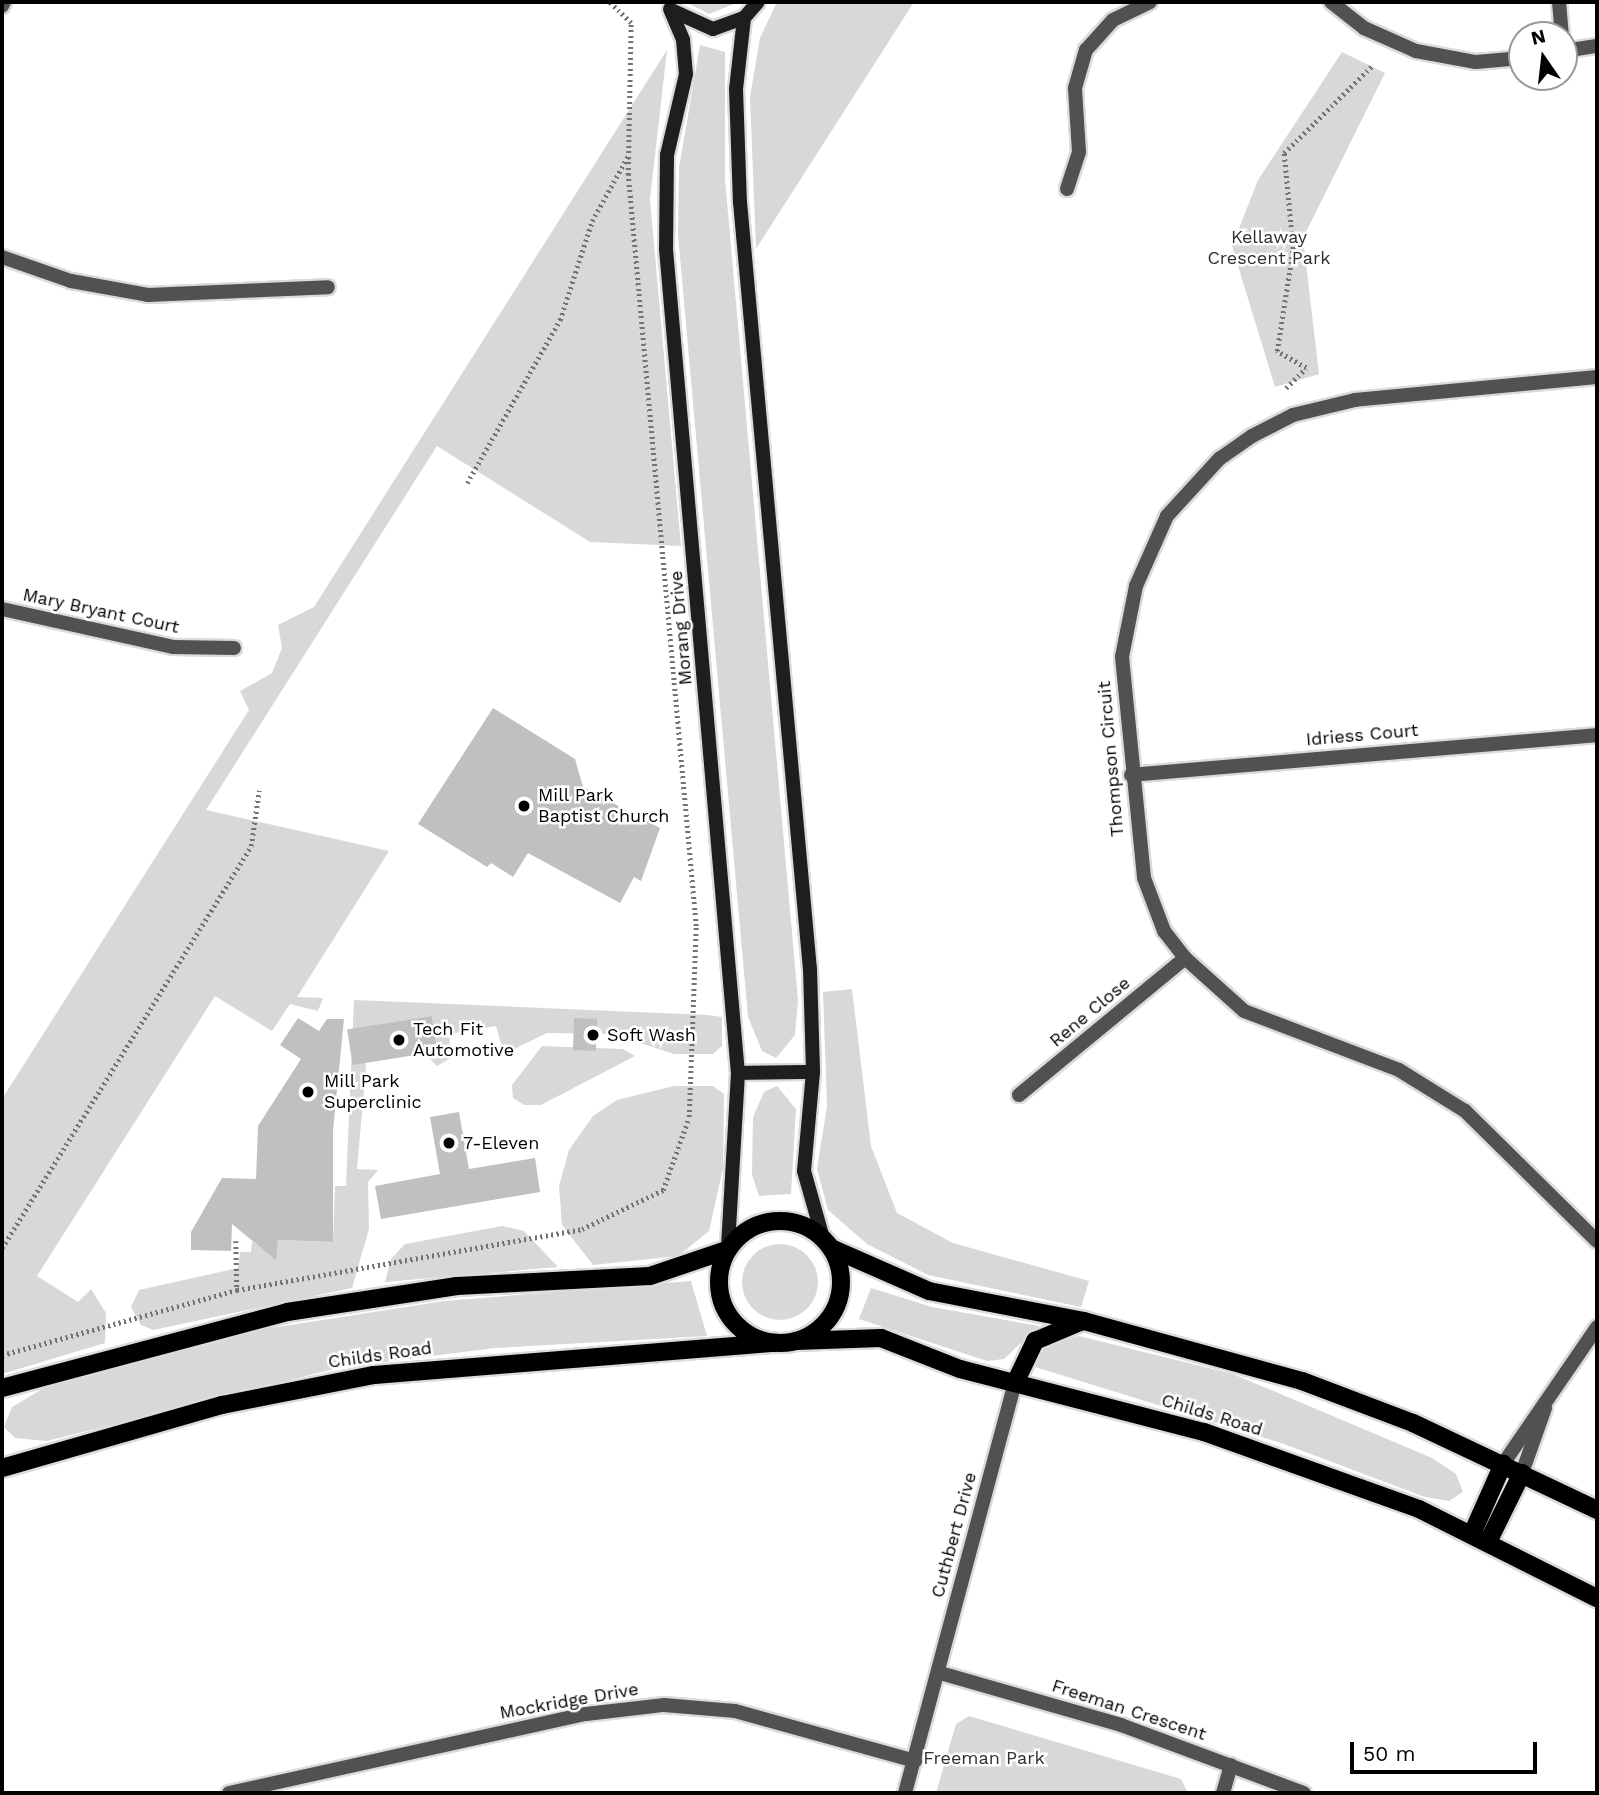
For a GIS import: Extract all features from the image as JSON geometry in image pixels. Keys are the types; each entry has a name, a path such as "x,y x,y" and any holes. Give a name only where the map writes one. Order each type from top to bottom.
{"main road":[{"path":"668,5 682,20 713,29 744,19 758,2"},
{"name":"Morang Drive","path":"668,5 683,40 686,74 667,155 665,238 738,1073 728,1249"},
{"path":"728,1249 719,1290 725,1310 746,1333 775,1343 796,1341 828,1320 837,1303 840,1275 804,1171 813,1072 739,189 736,89 744,19"},
{"path":"738,1073 813,1072"},
{"path":"2,1388 287,1312 457,1286 650,1276 728,1249 756,1225 774,1221 808,1228 827,1243 929,1291 1084,1321 1302,1381 1503,1464 1597,1510"},
{"name":"Cuthbert Drive","path":"1015,1383 1035,1341 1084,1321"},
{"name":"Childs Road","path":"796,1341 881,1338 1015,1383 1204,1432 1334,1475 1472,1534 1597,1598"},
{"name":"Childs Road","path":"2,1468 222,1405 374,1375 775,1343"},
{"path":"1472,1534 1503,1464"},
{"path":"1488,1542 1522,1473"}],"street":[{"path":"1067,189 1079,152 1075,88 1086,50 1114,20 1150,2"},
{"path":"1331,2 1364,28 1416,51 1476,61 1508,59"},
{"path":"1559,2 1561,21"},
{"path":"1578,49 1597,46"},
{"path":"2,257 71,281 148,295 328,288"},
{"name":"Thompson Circuit","path":"1597,377 1323,405 1293,415 1220,458 1167,516 1132,596 1122,657 1131,775 1146,888 1164,931 1185,958 1244,1012 1370,1057 1454,1104 1522,1162 1597,1241"},
{"name":"Mary Bryant Court","path":"2,609 173,647 234,648"},
{"name":"Idriess Court","path":"1131,775 1597,735"},
{"name":"Rene Close","path":"1020,1095 1185,958"},
{"path":"1503,1464 1597,1327"},
{"name":"Cuthbert Drive","path":"905,1793 940,1673 1015,1383"},
{"path":"1522,1473 1547,1400"},
{"name":"Freeman Crescent","path":"940,1673 1231,1765 1304,1793"},
{"name":"Mockridge Drive","path":"229,1793 586,1714 664,1705 735,1710 915,1761"},
{"path":"1223,1793 1231,1765"}],"path":[{"path":"2,1355 237,1290 596,1226 658,1196 685,1132 696,926 628,156 631,23 609,2"},
{"path":"1286,388 1306,368 1277,351 1293,249 1284,153 1373,65"},
{"path":"467,484 560,320 592,221 628,156"},
{"path":"2,1248 251,846 259,791"},
{"path":"236,1241 237,1290"}],"green space":[{"path":"686,2 739,2 709,14"},
{"path":"777,2 914,2 756,249 750,97 760,38"},
{"path":"700,45 725,52 725,179 798,1000 795,1035 776,1058 762,1051 748,1017 678,235 679,168"},
{"path":"667,50 650,199 681,546 590,542 437,446 206,810 389,851 297,997 323,998 318,1011 290,1004 272,1031 215,996 37,1276 78,1302 91,1289 106,1313 105,1343 2,1374 2,1099 249,710 240,691 272,673 282,648 278,625 314,607"},
{"name":"Kellaway Crescent Park","path":"1342,52 1385,73 1303,238 1319,374 1275,387 1232,246 1258,180"},
{"path":"852,989 871,1146 897,1213 953,1243 1089,1281 1081,1307 928,1275 867,1244 828,1210 817,1169 827,1106 823,992"},
{"path":"354,1000 708,1015 722,1017 722,1046 713,1054 674,1054 612,1034 547,1033 504,1054 496,1026 449,1034 451,1058 437,1066 425,1054 438,1051 432,1016 360,1029 366,1068 357,1169 378,1170 368,1182 369,1229 352,1288 153,1330 141,1325 131,1307 139,1290 238,1268 240,1252 251,1252 252,1242 276,1253 278,1240 333,1242 335,1186 346,1186"},
{"path":"542,1046 623,1049 635,1056 541,1105 524,1105 513,1098 512,1085"},
{"path":"674,1086 713,1086 724,1094 723,1168 709,1231 678,1256 593,1265 562,1225 559,1186 569,1150 593,1116 617,1100"},
{"path":"777,1086 796,1109 791,1194 759,1196 752,1175 753,1117 764,1092"},
{"path":"502,1226 524,1231 558,1267 385,1282 391,1259 405,1244"},
{"path":"780,1244 795,1247 807,1255 815,1267 818,1282 815,1297 807,1309 795,1317 780,1320 765,1317 753,1309 745,1297 742,1282 745,1267 753,1255 765,1247"},
{"path":"691,1281 707,1336 495,1348 338,1368 47,1441 15,1438 4,1427 12,1407 44,1388 265,1329 444,1301"},
{"path":"871,1288 932,1307 1039,1326 1004,1359 987,1361 859,1319"},
{"path":"1079,1336 1233,1374 1432,1458 1456,1474 1463,1492 1449,1501 1425,1497 1284,1444 1035,1367 1045,1346"},
{"name":"Freeman Park","path":"969,1716 1181,1779 1188,1793 936,1793 956,1724"}],"building":[{"name":"Mill Park Baptist Church","path":"493,708 575,759 583,787 660,828 641,881 634,877 620,903 528,853 513,877 491,863 487,867 418,824"},
{"name":"Tech Fit Automotive","path":"432,1016 438,1052 353,1065 347,1029"},
{"path":"298,1018 319,1031 327,1019 344,1019 333,1131 333,1242 278,1240 276,1260 232,1224 231,1251 191,1250 191,1232 222,1178 256,1179 258,1126 301,1059 280,1045"},
{"name":"Soft Wash","path":"574,1018 597,1019 596,1051 573,1050"},
{"path":"459,1112 469,1169 535,1158 540,1192 381,1219 375,1186 440,1174 430,1117"}],"place":[{"name":"Mill Park Baptist Church","path":"524,806"},
{"name":"Soft Wash","path":"593,1035"},
{"name":"Tech Fit Automotive","path":"399,1040"},
{"name":"Mill Park Superclinic","path":"308,1092"},
{"name":"7-Eleven","path":"449,1143"}]}
